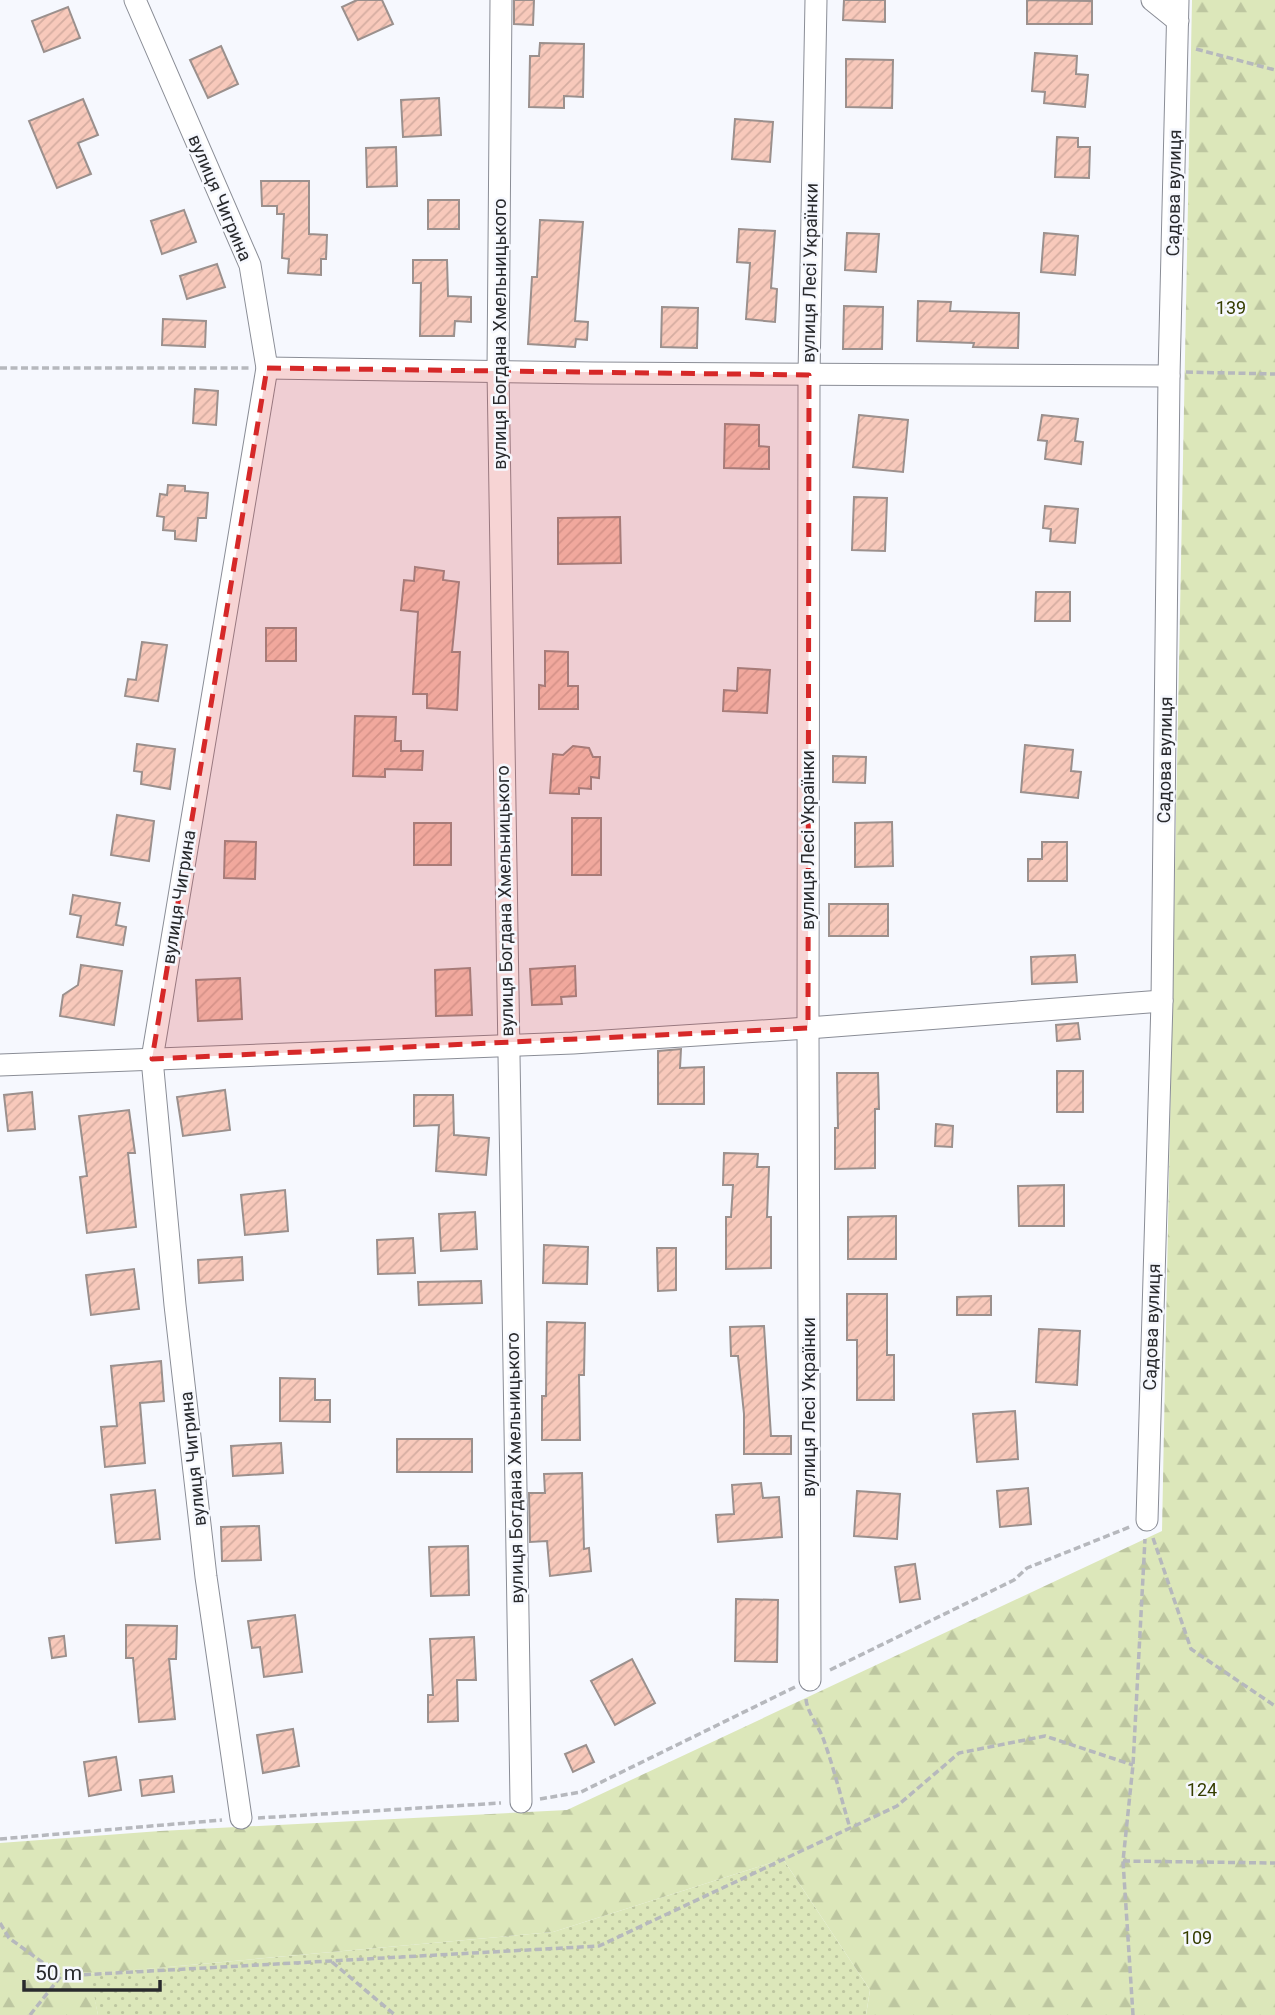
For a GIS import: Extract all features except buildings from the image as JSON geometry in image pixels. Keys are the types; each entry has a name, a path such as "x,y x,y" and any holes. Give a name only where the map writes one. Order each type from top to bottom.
{"street":[{"name":"вулиця Чигрина","path":"135,0 250,265 267,368 152,1059 175,1305 206,1577 242,1818"},
{"name":"вулиця Богдана Хмельницького","path":"501,0 498,370 521,1802"},
{"name":"вулиця Лесі Українки","path":"810,1680 808,375 816,0"},
{"path":"1152,0 1178,11"},
{"name":"Садова вулиця","path":"1147,1520 1162,1001 1169,376 1178,11"},
{"path":"267,368 808,375 1169,376"},
{"path":"0,1065 508,1045 807,1028 1162,1001"}],"path":[{"path":"1177,44 1275,70"},
{"path":"0,368 267,368"},
{"path":"1169,376 1185,372 1275,374"},
{"path":"0,1839 242,1818 521,1802 581,1792 1014,1580 1027,1569 1147,1520"},
{"path":"1147,1520 1191,1649 1275,1706"},
{"path":"1133,2015 1123,1861 1133,1765 1147,1520"},
{"path":"810,1680 806,1691 806,1707 817,1722 850,1828"},
{"path":"0,1923 9,1938 61,1976 599,1946 897,1806 959,1753 1045,1736 1133,1765"},
{"path":"1123,1861 1275,1863"},
{"path":"331,1961 395,2015"},
{"path":"30,2015 61,1976"}],"highlighted area":[{"path":"267,368 809,375 808,1028 152,1059"}],"green space":[{"path":"1192,0 1275,0 1275,2015 866,2015 870,1990 783,1859 553,1932 90,1974 98,2015 0,2015 0,1843 160,1831 567,1810 1162,1531"},
{"path":"783,1859 870,1990 866,2015 98,2015 89,1974 553,1932"}],"park label":[{"name":"139","path":"1231,308"},
{"name":"124","path":"1202,1790"},
{"name":"109","path":"1197,1938"}]}
